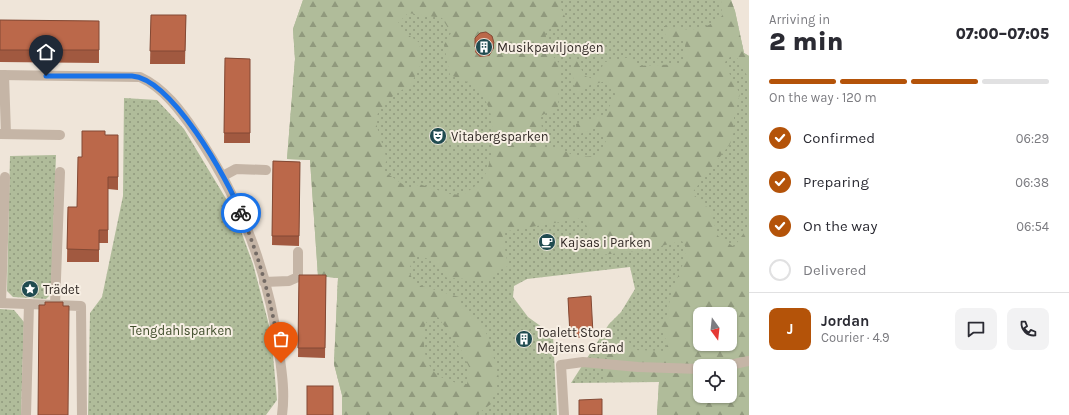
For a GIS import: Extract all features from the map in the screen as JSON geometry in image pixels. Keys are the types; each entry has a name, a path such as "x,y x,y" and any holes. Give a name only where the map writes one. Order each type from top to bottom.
{"street":[{"path":"60,135 3,134 2,75 140,77 160,89 187,121 223,176 239,207 252,239 276,331 284,392 282,415"},
{"path":"223,176 236,169 266,170"},
{"path":"55,305 60,172"},
{"path":"5,177 1,303 81,306 82,415"},
{"path":"264,282 289,281 298,277 298,252"},
{"path":"26,415 29,304"},
{"path":"737,363 749,361"},
{"path":"564,415 561,365 583,362 638,367 693,369"}],"green space":[{"path":"303,0 731,0 735,11 744,53 749,56 749,415 657,415 659,382 571,383 609,324 621,312 635,289 630,267 527,279 514,286 513,297 528,317 553,335 557,415 342,415 342,395 334,364 338,278 318,276 310,160 287,159 295,59 293,29"},
{"path":"303,0 557,0 565,17 561,27 545,30 548,51 560,64 558,108 540,116 545,147 558,147 576,157 598,156 607,139 596,128 577,135 576,124 605,114 616,95 606,81 587,86 575,95 570,48 585,76 593,79 605,62 631,57 636,66 683,64 686,39 666,40 664,26 688,30 701,28 715,22 722,16 721,0 731,0 735,11 744,53 749,56 749,79 736,56 731,56 724,63 740,94 734,114 734,131 730,144 692,193 710,210 718,236 734,247 746,230 749,232 749,415 657,415 659,382 602,382 608,359 600,355 611,340 629,342 634,350 667,351 667,342 660,327 667,315 671,294 684,261 686,248 682,241 640,251 600,255 583,218 502,232 508,266 496,272 487,280 447,278 434,261 417,255 408,270 415,284 459,297 463,309 477,320 488,336 499,378 491,404 476,415 342,415 342,395 334,364 338,278 318,276 310,160 287,159 295,59 293,29","holes":["408,13 442,18 451,33 444,45 450,75 465,81 477,90 485,100 490,112 493,125 493,139 489,166 482,180 463,195 450,194 419,184 411,190 382,170 387,160 375,120 379,111 393,96 411,84 420,66 420,43 395,26","438,317 461,350 470,369 467,384 449,381 442,378 436,374 427,362 423,332 428,320"]},
{"name":"Tengdahlsparken","path":"124,98 157,100 184,129 234,212 253,264 271,333 277,400 266,415 88,415 90,313 102,297 123,196"},
{"path":"56,155 51,294 46,299 13,297 7,291 10,156"},
{"path":"0,309 14,310 24,322 21,415 0,415"}],"building":[{"path":"151,15 186,15 185,51 150,51"},
{"path":"0,20 99,21 99,50 0,50"},
{"name":"Musikpaviljongen","path":"486,32 492,36 494,43 489,51 480,51 475,47 475,38 480,33"},
{"path":"225,58 250,59 250,133 224,133"},
{"path":"82,131 105,131 105,135 118,135 118,177 108,177 108,230 99,230 99,250 67,249 68,207 77,207 78,157 82,157"},
{"path":"273,161 300,162 299,236 272,236"},
{"path":"299,275 326,275 325,348 298,348"},
{"path":"591,296 593,334 570,335 568,298"},
{"path":"45,302 63,302 63,306 69,306 68,415 38,415 39,305 45,305"},
{"path":"307,386 333,386 333,415 307,415"},
{"path":"602,399 602,415 579,415 579,400"}],"way so far":[{"path":"241,213 252,239 270,301 281,363"}],"place":[{"name":"Musikpaviljongen","path":"484,47"},
{"name":"Vitabergsparken","path":"438,136"},
{"name":"Kajsas i Parken","path":"547,242"},
{"name":"Trädet","path":"30,289"},
{"name":"Toalett Stora Mejtens Gränd","path":"524,339"}],"route":[{"path":"46,76 132,76 140,77 149,81 160,89 187,121 206,148 223,176 241,213"}]}
